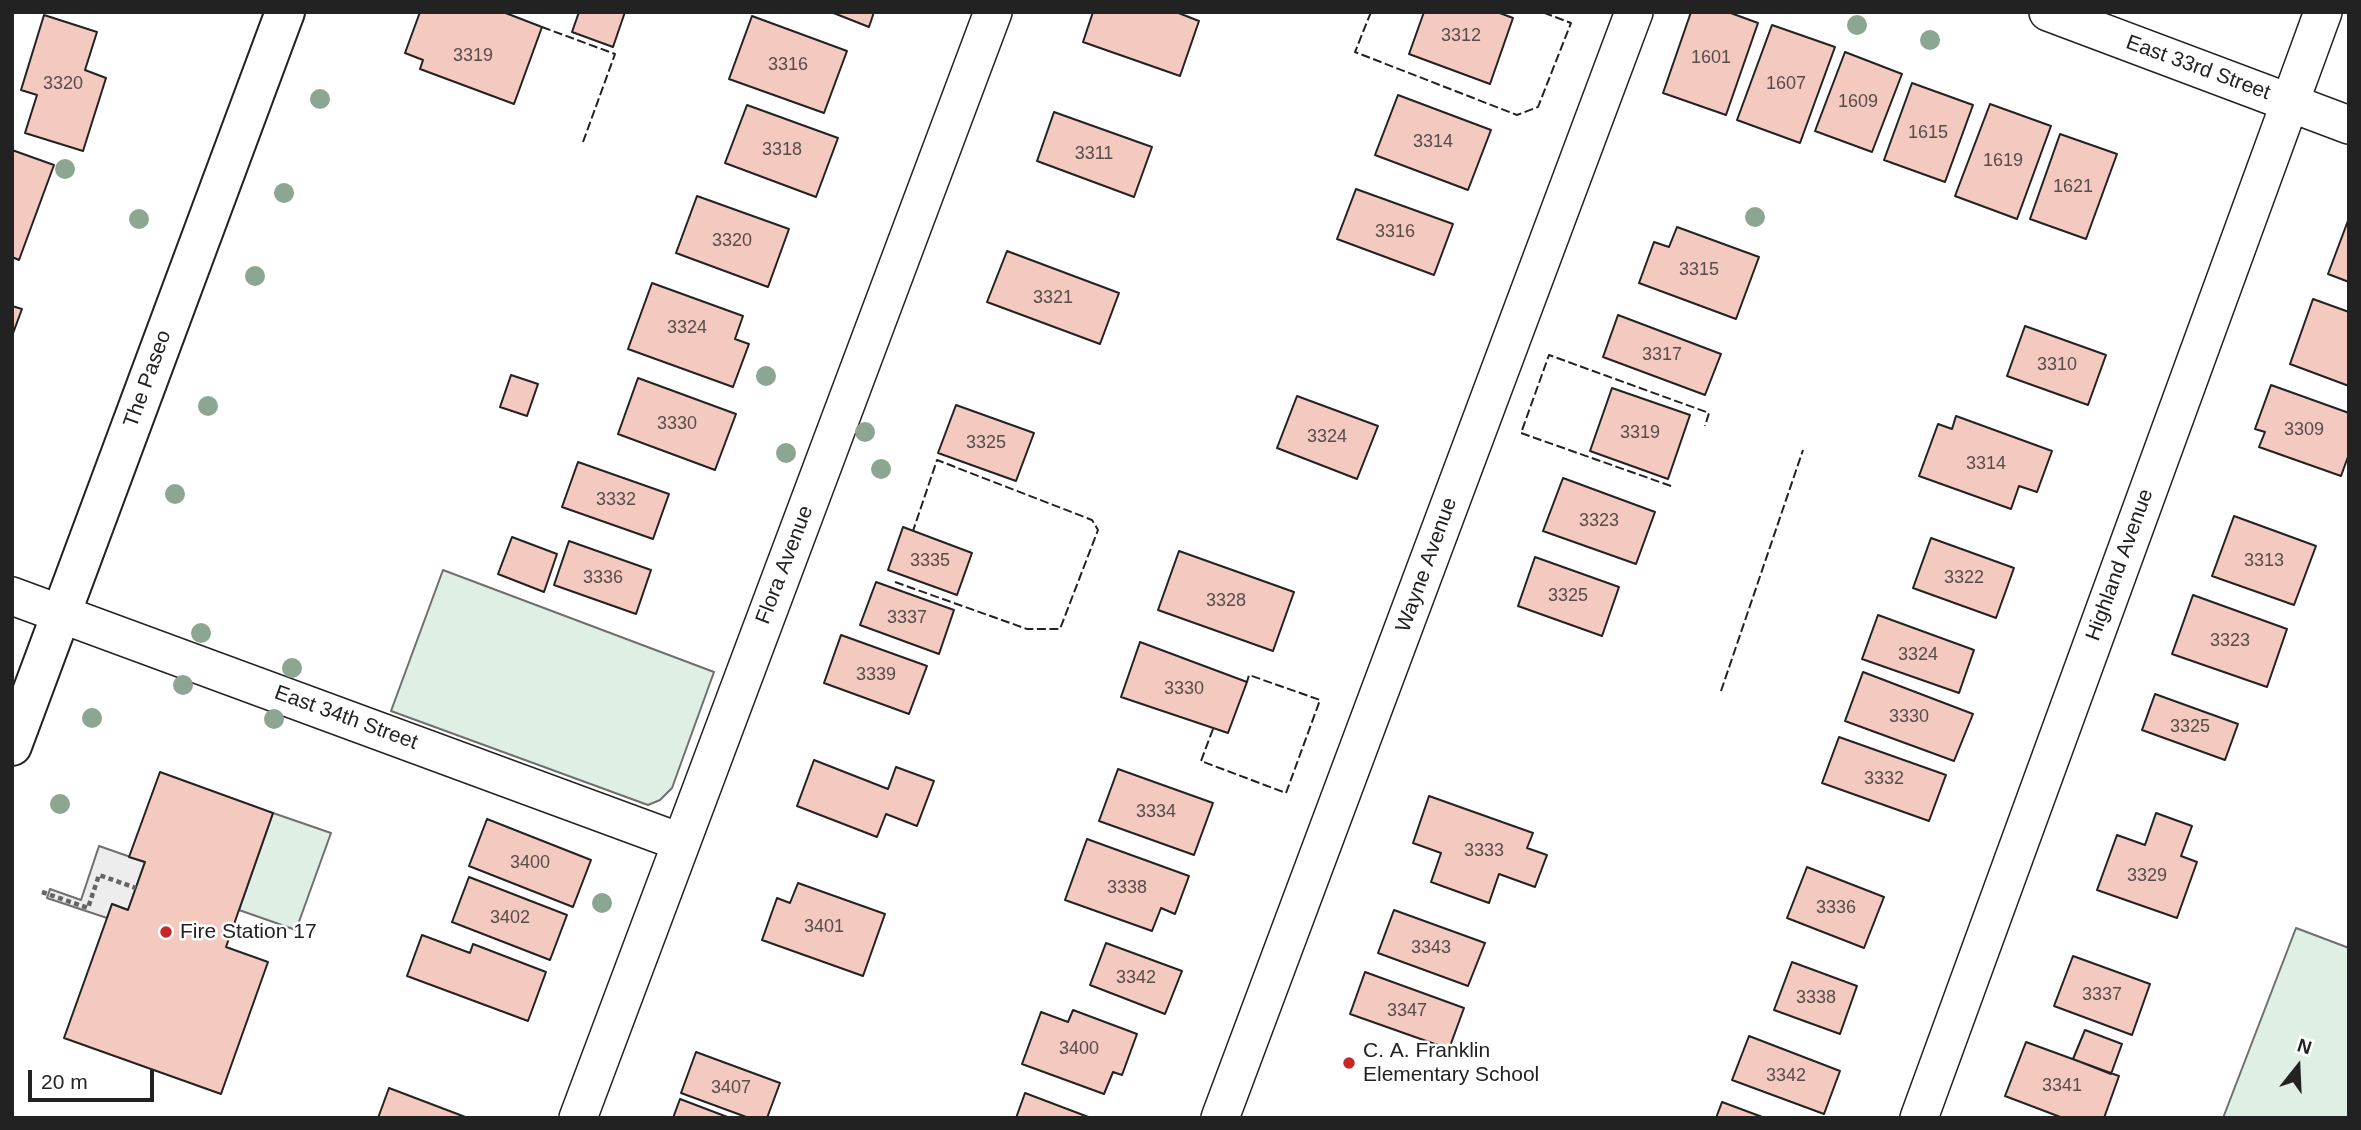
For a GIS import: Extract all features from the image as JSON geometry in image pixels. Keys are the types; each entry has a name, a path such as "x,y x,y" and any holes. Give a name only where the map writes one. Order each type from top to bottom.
{"main road":[{"name":"The Paseo","path":"12,746 285,12"}],"street":[{"name":"Flora Avenue","path":"578,1118 993,12"},
{"name":"Wayne Avenue","path":"1220,1118 1634,12"},
{"name":"East 33rd Street","path":"2048,12 2349,125"},
{"name":"Highland Avenue","path":"1919,1118 2323,12"},
{"name":"East 34th Street","path":"12,596 680,842"}],"path":[{"path":"42,892 88,908 99,875 136,888"}],"green space":[{"path":"443,570 714,672 672,788 660,800 648,805 391,711"},
{"path":"273,813 331,833 296,930 239,910"},
{"path":"2296,928 2349,948 2349,1118 2223,1118"}],"shaded area":[{"path":"99,846 145,862 128,910 112,904 107,918 47,898 50,889 81,900"}],"building":[{"path":"420,12 503,12 542,27 514,104 420,69 423,60 405,53"},
{"path":"579,12 625,12 613,47 572,32"},
{"path":"831,12 874,12 869,27"},
{"path":"1093,12 1176,12 1199,21 1180,76 1083,42"},
{"path":"1424,12 1497,12 1513,18 1490,84 1409,54"},
{"path":"1691,12 1728,12 1758,23 1726,115 1663,93"},
{"path":"44,15 97,32 85,70 106,78 83,151 25,133 37,95 21,90"},
{"path":"752,16 847,51 824,113 729,79"},
{"path":"1772,25 1835,47 1800,143 1737,120"},
{"path":"1845,52 1902,74 1872,152 1815,131"},
{"path":"1912,83 1973,105 1945,182 1884,160"},
{"path":"1398,95 1491,130 1468,190 1375,155"},
{"path":"1990,104 2051,126 2017,219 1955,196"},
{"path":"747,105 838,138 816,197 725,163"},
{"path":"1054,112 1152,147 1134,197 1037,161"},
{"path":"2060,134 2117,154 2086,239 2030,219"},
{"path":"12,150 54,165 19,260 12,257"},
{"path":"1356,189 1453,224 1434,275 1337,239"},
{"path":"697,196 789,229 768,287 676,253"},
{"path":"2349,218 2349,282 2328,274"},
{"path":"1677,227 1759,257 1736,319 1639,283 1654,242 1669,247"},
{"path":"1007,251 1119,293 1100,344 987,302"},
{"path":"652,283 743,316 735,339 749,344 733,387 628,349"},
{"path":"2313,299 2349,312 2349,386 2290,364"},
{"path":"12,306 22,309 12,336"},
{"path":"1618,315 1721,354 1705,395 1603,357"},
{"path":"2025,326 2106,355 2088,405 2007,376"},
{"path":"511,375 538,384 527,416 500,407"},
{"path":"638,378 736,414 715,470 618,434"},
{"path":"2271,385 2349,413 2349,454 2341,476 2259,447 2265,432 2255,429"},
{"path":"1612,388 1690,415 1668,479 1590,451"},
{"path":"1297,396 1378,426 1357,479 1277,448"},
{"path":"956,405 1034,433 1016,481 938,453"},
{"path":"1956,416 2052,451 2037,492 2019,486 2011,509 1919,476 1938,424 1952,429"},
{"path":"578,462 669,494 653,539 562,507"},
{"path":"1563,478 1655,512 1636,564 1543,531"},
{"path":"2234,516 2316,546 2294,605 2212,576"},
{"path":"903,527 972,553 957,595 888,570"},
{"path":"512,537 557,554 544,592 498,574"},
{"path":"1931,538 2014,568 1996,618 1913,588"},
{"path":"569,541 651,570 636,614 554,585"},
{"path":"1179,551 1294,592 1273,651 1158,610"},
{"path":"1535,557 1619,587 1602,636 1518,606"},
{"path":"876,582 954,610 939,654 860,625"},
{"path":"2193,595 2287,629 2267,687 2172,654"},
{"path":"1878,615 1974,650 1959,693 1862,659"},
{"path":"841,635 927,666 909,714 824,683"},
{"path":"1140,642 1247,682 1228,733 1121,697"},
{"path":"1863,672 1973,714 1954,761 1845,721"},
{"path":"2155,694 2238,724 2225,760 2142,730"},
{"path":"1839,737 1946,775 1929,821 1822,783"},
{"path":"814,760 888,789 896,767 934,781 917,826 886,814 877,837 797,806"},
{"path":"1118,769 1213,803 1194,855 1099,821"},
{"name":"Fire Station 17","path":"160,772 273,813 226,947 268,962 221,1094 64,1038 112,904 128,910 145,862 129,857"},
{"path":"1429,796 1533,833 1527,848 1547,855 1535,887 1499,874 1489,903 1431,882 1441,853 1413,843"},
{"path":"2156,813 2192,826 2181,856 2197,862 2177,918 2097,890 2117,835 2145,845"},
{"path":"487,819 591,860 573,907 469,866"},
{"path":"1087,839 1189,876 1175,914 1161,908 1152,931 1065,900"},
{"path":"1807,867 1884,897 1864,948 1787,918"},
{"path":"469,877 567,915 550,960 452,922"},
{"path":"798,883 885,914 863,976 762,940 777,898 790,903"},
{"path":"1394,910 1485,943 1468,986 1378,953"},
{"path":"422,935 470,953 473,944 546,972 528,1021 407,976"},
{"path":"1106,943 1182,971 1165,1014 1090,985"},
{"path":"2073,956 2150,984 2132,1035 2054,1006"},
{"path":"1792,962 1857,986 1840,1034 1774,1010"},
{"path":"1365,972 1464,1008 1449,1049 1350,1014"},
{"path":"1073,1010 1137,1034 1122,1075 1113,1072 1104,1094 1022,1064 1041,1012 1068,1022"},
{"path":"2085,1030 2122,1044 2111,1074 2073,1059"},
{"path":"1749,1036 1840,1071 1824,1114 1732,1080"},
{"path":"2026,1042 2119,1076 2104,1118 2063,1118 2005,1096"},
{"path":"696,1052 780,1083 767,1118 749,1118 681,1093"},
{"path":"389,1088 468,1118 378,1118"},
{"path":"1025,1093 1091,1118 1016,1118"},
{"path":"680,1099 730,1118 673,1118"},
{"path":"1722,1102 1765,1118 1716,1118"}],"fence":[{"path":"1371,12 1355,52 1517,115 1538,107 1571,23 1542,12"},
{"path":"542,27 615,54 583,142"},
{"path":"1671,486 1521,433 1549,355 1709,413 1705,426"},
{"path":"1721,691 1803,450"},
{"path":"895,582 1027,629 1060,629 1098,530 1092,520 937,460 913,531"},
{"path":"1213,729 1201,761 1286,793 1320,700 1249,675 1247,682"}],"place":[{"name":"Fire Station 17","path":"166,932"},
{"name":"C. A. Franklin Elementary School","path":"1349,1063"}]}
